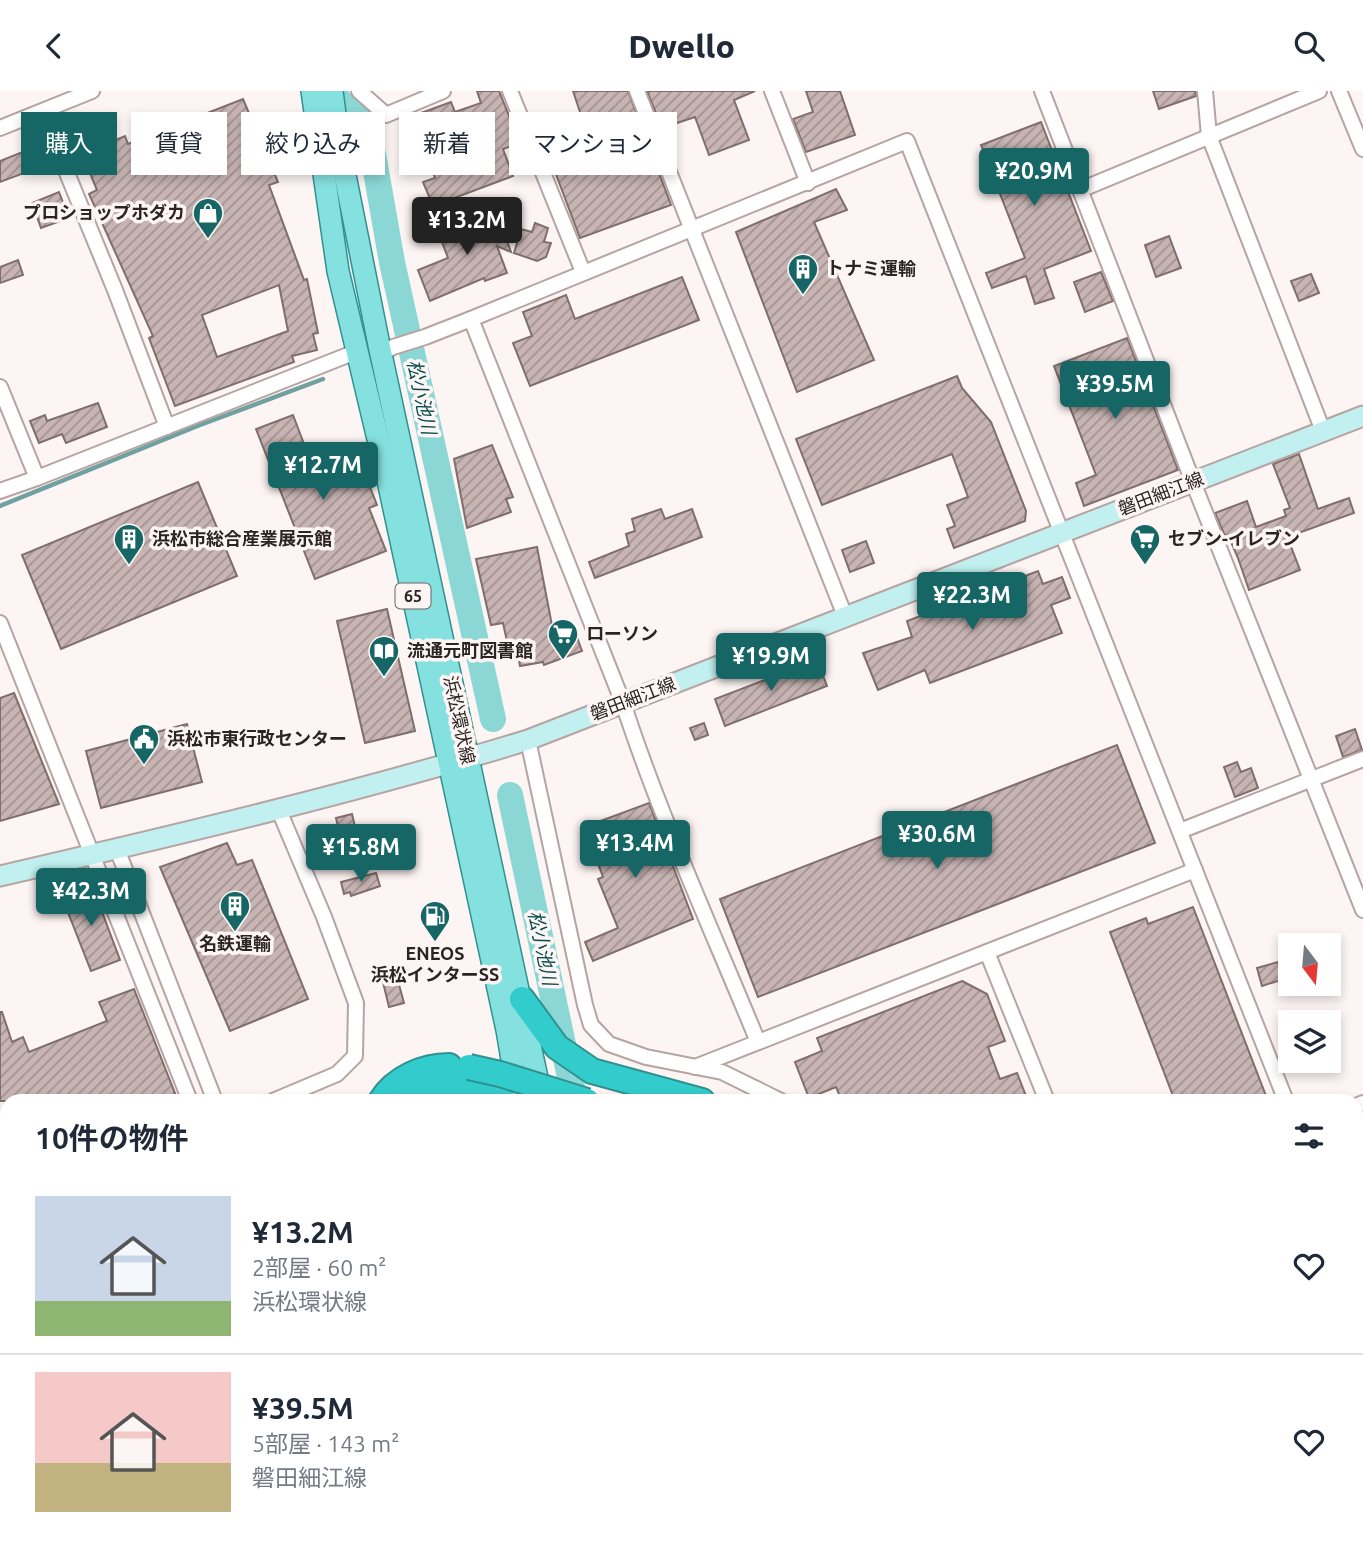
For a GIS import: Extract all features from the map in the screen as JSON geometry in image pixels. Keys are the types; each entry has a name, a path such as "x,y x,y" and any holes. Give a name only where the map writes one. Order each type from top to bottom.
{"highway":[{"path":"522,999 557,1047 592,1071 676,1094"},
{"path":"388,1094 416,1072 441,1066 469,1067 500,1074 564,1094"},
{"path":"416,1094 426,1087 443,1082 469,1082 515,1094"}],"main road":[{"name":"浜松環状線","path":"312,91 338,271 457,761 522,999 541,1094"},
{"name":"浜松環状線","path":"332,91 339,145 387,350 457,761 518,1094"},
{"name":"磐田細江線","path":"0,876 278,808 528,740 1363,416"}],"street":[{"path":"42,112 92,91"},
{"path":"359,91 386,115 443,91"},
{"path":"510,91 583,272"},
{"path":"637,91 845,616"},
{"path":"772,91 808,183"},
{"path":"1042,91 1363,910"},
{"path":"1205,91 1209,136 1323,431"},
{"path":"1080,190 1319,91"},
{"path":"1339,91 1363,149"},
{"path":"0,128 21,120"},
{"path":"387,350 471,319 907,141 1283,1094"},
{"path":"68,175 167,427"},
{"path":"471,319 624,703 673,837 758,1042"},
{"path":"0,491 358,351"},
{"path":"0,387 37,478"},
{"path":"0,623 187,1094"},
{"path":"528,740 591,1025 609,1044 646,1057 722,1072 767,1094"},
{"path":"1180,831 1363,759"},
{"path":"278,808 324,917 356,1003 355,1056 337,1074 290,1094"},
{"path":"117,849 212,1094"},
{"path":"695,1067 1195,870"},
{"path":"987,952 1044,1094"}],"building":[{"path":"477,91 499,91 509,116 509,147 503,149 509,165 509,175 513,176 433,206 423,182 435,178 434,175 495,175 495,112 455,112 481,103"},
{"path":"573,91 628,91 636,112 580,112"},
{"path":"647,91 755,91 734,100 749,140 709,155 695,117 677,123 677,112 656,112"},
{"path":"806,91 840,91 855,135 806,152 793,119 813,112"},
{"path":"1153,91 1195,91 1196,96 1159,109"},
{"path":"243,99 248,112 241,112 241,175 275,175 278,182 269,185 304,280 307,279 318,333 313,334 317,350 292,356 294,362 175,406 149,338 153,336 89,194 97,190 91,175 117,175 117,139 125,136 128,144 131,143 131,175 227,175 227,112 210,112","holes":["279,285 288,331 217,357 202,315"]},
{"path":"451,102 455,112 424,112"},
{"path":"1041,122 1091,251 1044,269 1054,298 1035,304 1026,276 992,288 986,273 1025,258 981,145"},
{"path":"21,153 21,174 0,182 0,161"},
{"path":"556,175 660,175 671,205 580,238"},
{"name":"トナミ運輸","path":"836,189 847,210 814,222 874,360 797,392 736,232"},
{"path":"59,192 69,218 41,228 32,203"},
{"path":"497,214 511,252 497,246 507,273 485,281 484,278 430,301 418,270 448,258 439,234"},
{"path":"535,223 548,228 544,242 551,243 546,257 537,261 514,253 521,229 532,232"},
{"path":"1169,236 1181,268 1156,277 1145,245"},
{"path":"18,260 23,275 0,283 0,267"},
{"path":"1101,272 1113,301 1085,312 1074,282"},
{"path":"1311,274 1319,293 1299,301 1291,281"},
{"path":"682,277 699,320 530,386 513,343 532,336 523,312 566,295 575,319"},
{"path":"1127,338 1178,470 1084,506 1076,483 1096,475 1054,366"},
{"path":"957,376 962,388 991,422 1026,511 1025,521 954,548 947,529 955,526 947,505 968,497 952,454 822,505 796,439"},
{"path":"98,403 107,427 66,443 62,434 39,443 30,421 45,415 47,421"},
{"path":"293,415 315,473 358,457 377,505 369,508 386,551 315,579 256,429"},
{"path":"492,445 513,497 506,499 511,512 467,528 454,459"},
{"path":"1299,454 1318,509 1349,498 1354,513 1290,536 1293,543 1290,544 1300,570 1249,590 1228,535 1225,536 1215,513 1247,501 1256,527 1286,516 1284,510 1290,508 1273,464"},
{"name":"浜松市総合産業展示館","path":"198,482 237,576 61,649 22,555"},
{"path":"661,509 665,519 692,509 702,537 595,578 589,562 629,546 626,534 635,531 632,519"},
{"path":"866,541 874,563 850,572 842,550"},
{"path":"537,547 554,636 574,629 582,651 544,665 543,662 520,666 516,644 508,646 503,623 491,625 476,559"},
{"path":"1038,571 1043,584 1062,577 1070,598 1051,605 1062,633 930,683 925,670 878,690 863,653 912,637 907,621"},
{"path":"387,609 415,731 365,743 337,621"},
{"path":"817,660 827,686 725,726 715,699"},
{"path":"14,693 59,804 0,821 0,698"},
{"path":"704,723 708,735 695,740 690,728"},
{"name":"浜松市東行政センター","path":"187,724 202,782 101,808 86,751"},
{"path":"1355,729 1362,750 1343,757 1336,736"},
{"path":"1117,745 1155,843 758,997 720,899"},
{"path":"1237,762 1241,772 1251,768 1258,788 1235,797 1224,767"},
{"path":"649,803 693,919 593,961 585,942 618,928 598,879 603,877 584,827"},
{"path":"352,814 360,848 344,852 336,818"},
{"name":"名鉄運輸","path":"227,843 237,865 252,860 308,999 230,1031 160,867"},
{"path":"376,873 380,886 351,896 350,892 344,894 341,882"},
{"path":"92,885 120,960 91,971 62,897"},
{"path":"1193,907 1265,1094 1172,1094 1110,932 1146,918 1148,924"},
{"path":"1278,962 1278,981 1262,986 1257,968"},
{"path":"395,970 404,1003 389,1007 381,974"},
{"path":"962,981 987,994 1005,1041 988,1047 1000,1079 1017,1073 1025,1094 839,1094 836,1087 819,1094 807,1094 795,1062 822,1051 817,1038"},
{"path":"134,989 175,1094 0,1094 0,1012 12,1042 23,1037 29,1052 107,1021 99,1002"}],"waterway":[{"name":"松小池川","path":"328,91 368,126 392,262 493,719"},
{"path":"0,506 200,425 323,379"},
{"name":"松小池川","path":"510,795 574,1094"}],"place":[{"name":"プロショップホダカ","path":"208,240"},
{"name":"トナミ運輸","path":"803,296"},
{"name":"浜松市総合産業展示館","path":"129,566"},
{"name":"セブン-イレブン","path":"1145,566"},
{"name":"ローソン","path":"563,661"},
{"name":"流通元町図書館","path":"384,678"},
{"name":"浜松市東行政センター","path":"144,766"},
{"name":"名鉄運輸","path":"235,933"},
{"name":"ENEOS 浜松インターSS","path":"435,943"}]}
